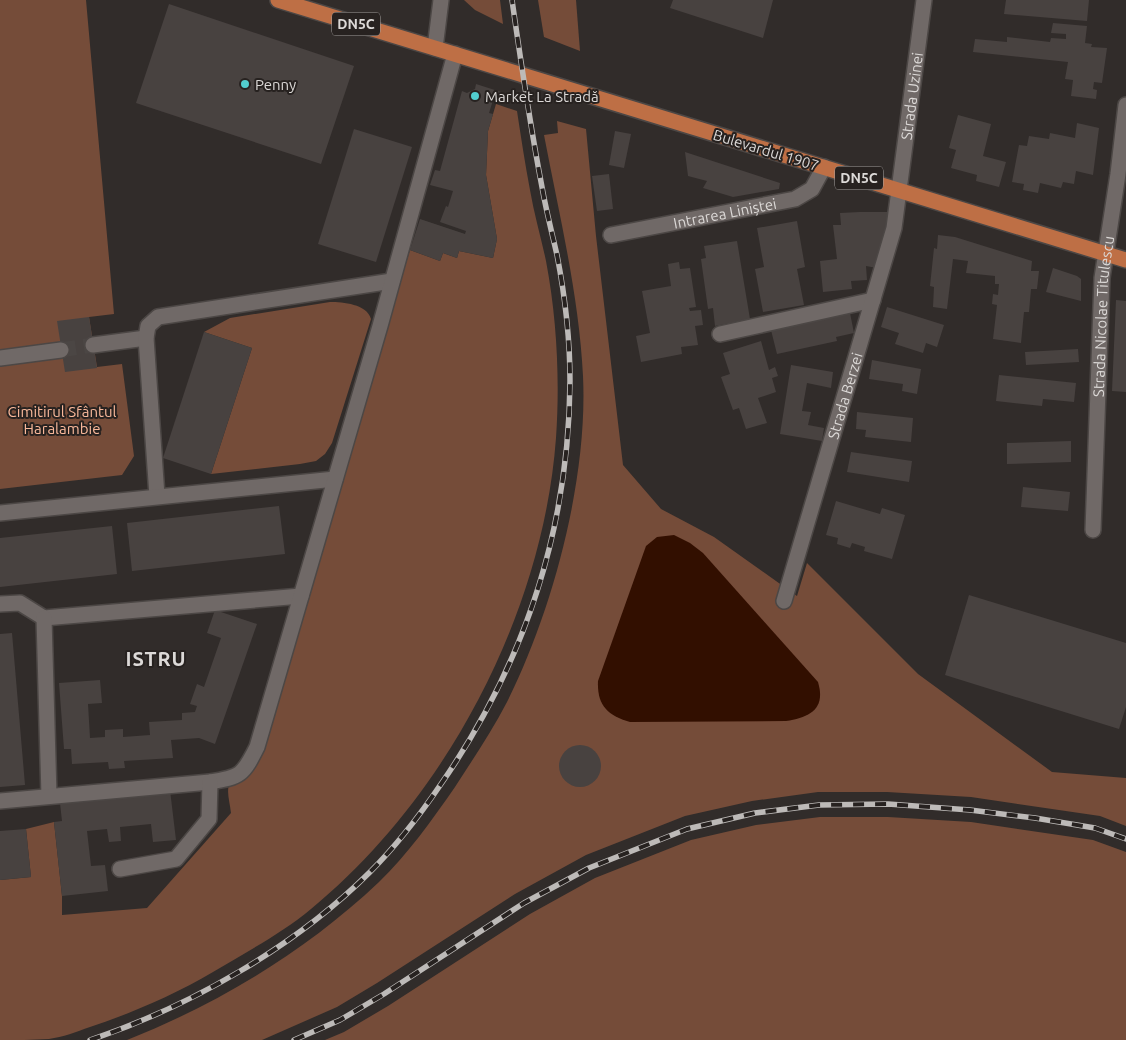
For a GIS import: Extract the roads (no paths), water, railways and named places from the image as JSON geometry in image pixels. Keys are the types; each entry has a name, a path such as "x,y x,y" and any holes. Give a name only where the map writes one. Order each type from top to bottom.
{"main road":[{"name":"DN5C","path":"278,0 435,48"},
{"name":"Bulevardul 1907","path":"435,48 1126,260"}],"street":[{"path":"435,48 441,0"},
{"name":"Strada Uzinei","path":"898,190 924,0"},
{"path":"0,801 210,782 232,778 241,773 249,764 257,747 301,596 455,54"},
{"name":"Strada Nicolae Titulescu","path":"1092,530 1102,278 1118,174 1126,104"},
{"name":"Intrarea Liniștei","path":"611,236 795,199 812,190 824,168"},
{"name":"Strada Berzei","path":"784,601 894,228 898,190"},
{"path":"157,496 146,338 148,326 158,317 392,280"},
{"path":"720,334 873,300"},
{"path":"93,345 146,338"},
{"path":"0,358 61,350"},
{"path":"0,513 334,479"},
{"path":"0,604 20,603 44,618 301,596"},
{"path":"44,618 48,796"},
{"path":"120,869 176,859 208,819 210,782"}],"tunnel":[{"path":"61,350 93,345"}],"railway":[{"path":"90,1040 165,1010 239,972 309,925 370,872 389,852 433,796 471,738 496,691 518,642 537,593 551,542 561,489 568,436 570,365 562,286 534,140 512,0"},
{"path":"294,1040 340,1020 384,994 524,903 589,868 687,829 755,813 819,805 888,804 970,810 1035,818 1095,828 1126,839"}],"place":[{"name":"Penny","path":"245,84"},
{"name":"Market La Stradă","path":"475,96"}],"district":[{"name":"ISTRU","path":"156,658"}],"park label":[{"name":"Cimitirul Sfântul Haralambie","path":"62,420"}]}
